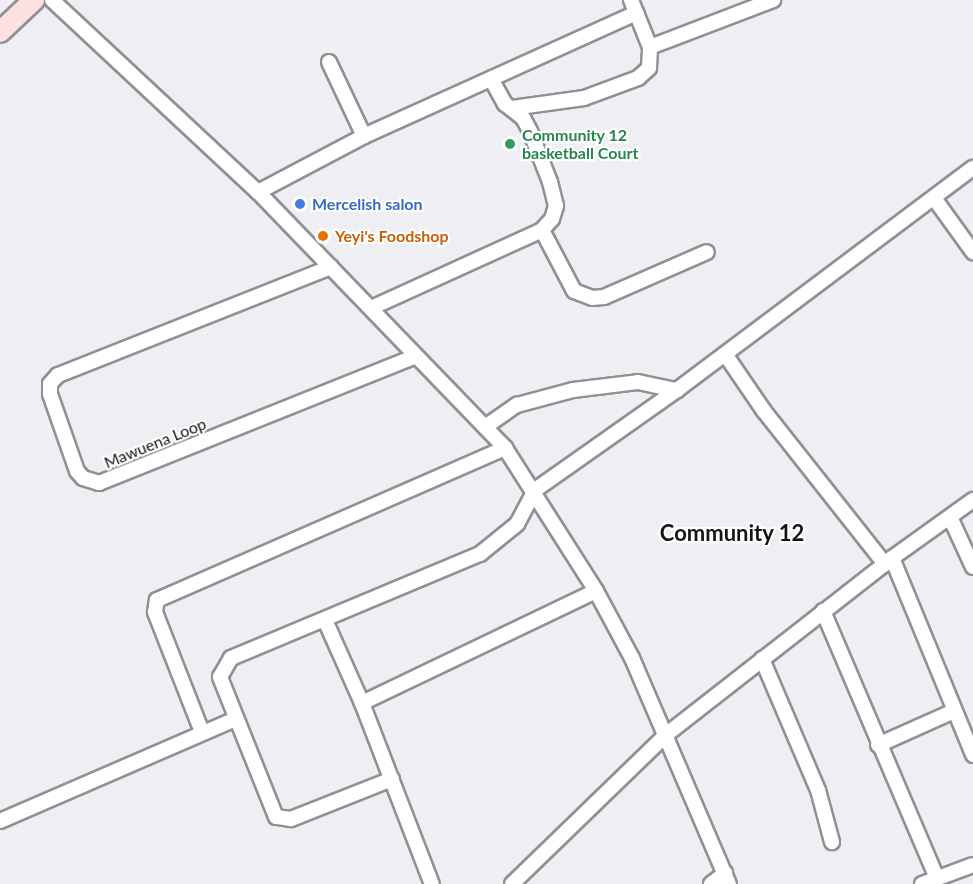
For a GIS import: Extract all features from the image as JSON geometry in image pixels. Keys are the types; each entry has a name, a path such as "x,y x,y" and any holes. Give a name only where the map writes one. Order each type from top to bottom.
{"street":[{"path":"0,32 34,0"},
{"path":"52,0 258,192 505,448 535,490 596,591 667,734 727,879 711,884"},
{"path":"650,47 773,0"},
{"path":"258,192 364,136 491,79 633,6 650,47 649,68 638,78 584,98 512,108"},
{"path":"329,62 364,136"},
{"path":"371,308 542,230 552,219 556,206 550,182 530,131 512,108 505,104 491,79"},
{"path":"392,779 291,819 276,817 220,677 231,658 480,554 517,524 535,490 677,390 973,168"},
{"path":"934,198 973,252"},
{"path":"542,230 574,291 592,298 604,297 707,252"},
{"name":"Mawuena Loop","path":"331,267 58,375 50,384 50,394 77,471 83,478 99,483 416,356"},
{"path":"725,354 764,411 888,561 973,755"},
{"path":"485,427 517,405 573,390 638,382 677,390"},
{"path":"202,732 155,612 157,600 505,448"},
{"path":"517,882 667,734 822,611 973,500"},
{"path":"950,517 973,567"},
{"path":"362,703 596,591"},
{"path":"822,611 937,878"},
{"path":"325,620 362,703 432,884"},
{"path":"762,660 818,790 832,842"},
{"path":"878,745 954,711"},
{"path":"0,821 236,719"},
{"path":"922,884 973,865"}],"place":[{"name":"Community 12 basketball Court","path":"510,144"},
{"name":"Mercelish salon","path":"300,204"},
{"name":"Yeyi's Foodshop","path":"323,236"}],"district":[{"name":"Community 12","path":"732,533"}]}
